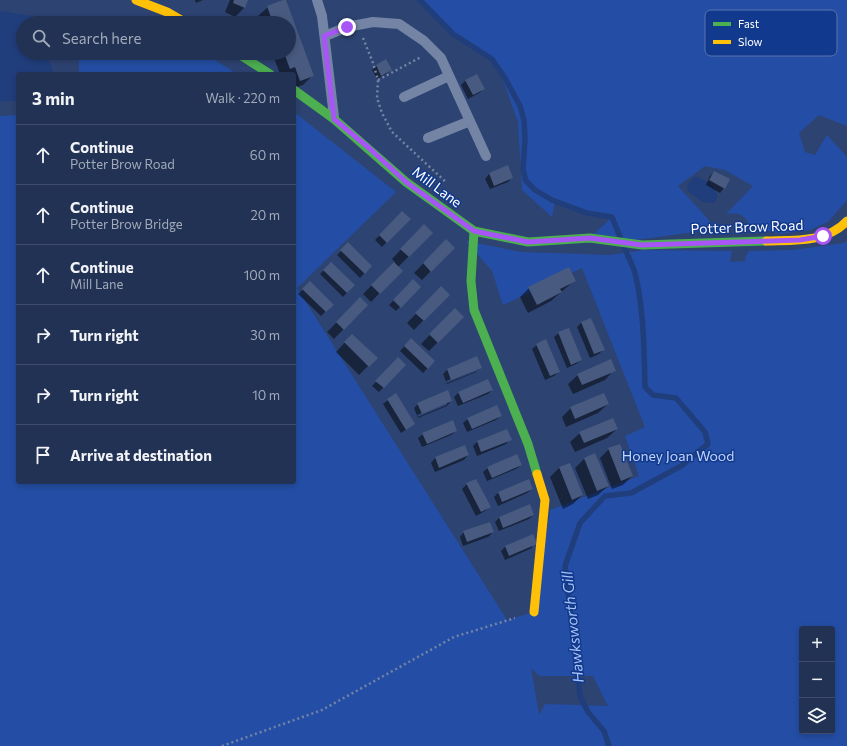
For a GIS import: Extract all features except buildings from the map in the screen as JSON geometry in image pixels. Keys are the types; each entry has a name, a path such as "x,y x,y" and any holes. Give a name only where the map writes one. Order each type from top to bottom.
{"street":[{"path":"136,0 174,16"},
{"path":"248,60 267,72"},
{"name":"Mill Lane","path":"296,91 334,119 369,148 406,182 474,231 528,242 590,238"},
{"name":"Potter Brow Road","path":"590,238 642,245 800,240 823,236 842,228 847,221"},
{"path":"474,231 471,281 474,310 528,444 545,500 534,612"}],"lane":[{"path":"317,0 322,16 334,119"},
{"path":"324,36 347,27 373,22 399,24 424,41 441,58 486,156"},
{"path":"404,97 449,76"},
{"path":"428,138 470,121"}],"path":[{"path":"358,25 378,80 377,98 382,113 392,132 447,183"},
{"path":"378,80 433,51"},
{"path":"222,746 322,710 454,637 534,612"}],"green space":[{"path":"420,0 847,0 847,126 819,115 799,133 805,152 815,155 827,135 847,157 847,200 828,222 810,230 780,234 750,226 743,216 726,214 753,186 725,170 705,166 678,186 717,229 635,240 594,234 612,217 587,213 555,201 552,217 522,190 518,122 499,69 491,59 453,34"},
{"path":"79,60 215,60 234,72 79,72"},
{"name":"Honey Joan Wood","path":"296,114 396,192 297,288 507,620 534,612 550,510 639,476 625,436 645,427 582,268 503,305 492,271 466,241 521,252 610,255 644,250 732,251 730,262 746,261 745,258 749,251 793,250 844,243 847,241 847,746 0,746 0,116 16,115 16,484 296,484","holes":["531,668 539,676 593,676 608,706 545,704 539,715"]}],"shaded area":[{"path":"0,11 32,16 16,16 16,60 49,60 53,72 16,72 16,101 0,101"},
{"path":"695,176 712,185 718,196 714,203 702,202 687,190 688,184"}],"waterway":[{"name":"Hawksworth Gill","path":"420,0 453,34 492,59 505,78 520,106 524,120 525,139 523,169 526,181 535,190 552,200 587,213 612,217 620,237"},
{"name":"Hawksworth Gill","path":"609,746 604,731 588,712 580,696 565,566 580,523 605,496 631,493 681,466 708,444 705,432 676,398 653,395 645,387 643,330 638,287 635,273 624,247"}],"traffic: fast":[{"path":"248,60 267,72"},
{"path":"296,91 334,119 406,182 474,231 528,242 590,238 642,245 766,241"},
{"path":"474,231 471,281 474,310 528,444 537,474"}],"traffic: slow":[{"path":"136,0 174,16"},
{"path":"766,241 798,240 820,237 839,228 847,221"},
{"path":"534,612 545,500 537,474"}],"route":[{"path":"347,27 324,36 334,119 369,148 406,182 474,231 528,242 590,238 642,245 800,240 823,236"}]}
